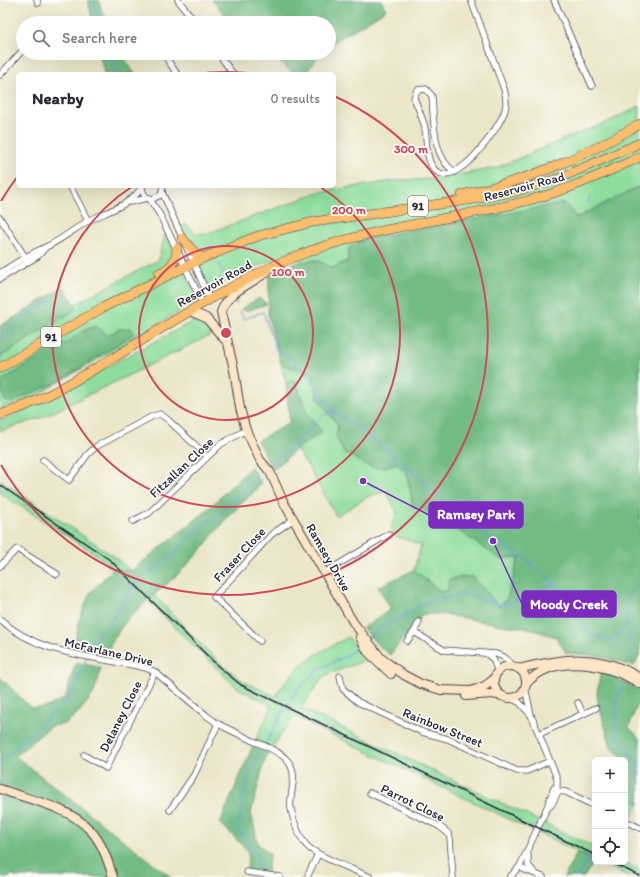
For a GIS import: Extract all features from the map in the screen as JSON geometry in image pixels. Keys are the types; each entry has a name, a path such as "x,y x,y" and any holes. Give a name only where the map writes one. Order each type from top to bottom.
{"main road":[{"path":"418,206 505,185 547,171 597,149 640,124"},
{"name":"Reservoir Road","path":"0,368 102,308 203,258 251,239 291,226 355,215 475,199 517,191 560,178 640,143"},
{"name":"Reservoir Road","path":"0,415 44,398 190,311 274,266 347,238 528,201 564,189 640,158"},
{"path":"182,238 195,253 203,258"},
{"path":"102,308 118,295 170,267 176,256 177,248"},
{"name":"Ramsey Drive","path":"274,266 259,279 229,297 222,307 221,316 240,408 246,430 260,460 270,472 284,503 353,622 388,665 421,684 441,690 460,691 478,689 496,676"},
{"name":"Ramsey Drive","path":"190,311 206,318 223,338 229,350"},
{"name":"Ramsey Drive","path":"353,622 362,643 375,660 391,674 409,684 425,691 444,695 492,694 506,697"},
{"path":"640,678 615,666 582,659 557,660 517,668 506,667 496,676 495,689 506,697 520,694 536,674 544,670 578,665 614,671 640,684"},
{"path":"517,668 525,676 525,686"},
{"path":"0,789 74,816 90,830 100,845 112,877"}],"street":[{"path":"178,0 191,16"},
{"path":"455,172 445,164 439,152 432,96 426,89 417,90 414,98 424,124 430,162 436,171 441,174 455,172 467,164 503,117 506,102 504,89 471,0"},
{"path":"554,0 592,86"},
{"path":"0,75 16,58"},
{"path":"168,60 176,72"},
{"path":"223,60 232,72"},
{"path":"71,188 88,221"},
{"path":"0,279 27,259 88,221 124,203 137,194 141,188"},
{"path":"142,188 143,194 149,198 158,210 177,248 189,265 207,302"},
{"path":"124,203 156,198 162,190"},
{"path":"162,190 182,238 189,265 207,302"},
{"path":"0,218 27,259"},
{"path":"0,273 27,259"},
{"path":"43,460 69,480 88,454 97,446 153,416 160,414 207,456"},
{"name":"Fitzallan Close","path":"133,521 149,513 207,456 228,439 246,430"},
{"name":"Fraser Close","path":"260,641 214,597 272,534 294,519"},
{"path":"324,574 389,534"},
{"path":"0,566 17,549 56,574"},
{"name":"McFarlane Drive","path":"0,619 14,631 34,643 146,668 155,672 218,724 282,755 291,764 294,780 291,809 301,837 308,846 318,854 370,877"},
{"path":"406,641 414,632 419,622"},
{"path":"414,632 433,645 444,650 499,655 517,668"},
{"path":"486,654 494,659 496,676"},
{"name":"Delaney Close","path":"84,755 106,768 155,672"},
{"name":"Rainbow Street","path":"340,676 343,689 358,702 422,732 448,739 517,771 527,772 550,761"},
{"path":"510,877 521,867 546,810 552,804 556,791 557,778 554,774 531,715 525,686"},
{"path":"506,697 519,702 531,715"},
{"path":"578,703 583,714"},
{"path":"539,734 596,708"},
{"path":"170,810 194,775 218,724"},
{"path":"556,791 566,792 592,805"},
{"name":"Parrot Close","path":"370,793 439,826 448,833 450,838 453,877"},
{"path":"628,822 640,828"},
{"path":"530,845 528,865 537,874"},
{"path":"307,877 318,854"},
{"path":"516,877 528,855"},
{"path":"521,867 543,877"},
{"path":"247,872 280,877"}],"green space":[{"path":"88,0 99,0 102,12 105,16 91,16"},
{"path":"212,0 381,0 386,10 336,41 336,16 226,16"},
{"path":"101,60 126,60 134,72 104,72"},
{"path":"277,60 316,60 307,72 292,72"},
{"path":"640,106 640,186 576,218 565,203 410,232 332,268 317,260 301,263 298,250 247,270 209,290 179,228 186,224 197,234 211,232 321,192 399,180 434,179 496,168 608,122"},
{"path":"640,186 640,654 634,666 598,656 566,653 556,637 527,628 500,625 449,615 423,614 390,655 377,644 363,628 391,609 378,587 414,570 441,592 447,591 450,579 472,576 499,606 507,599 519,557 500,559 436,515 413,506 407,473 396,463 387,466 374,467 369,466 344,453 336,436 338,425 318,398 312,373 281,364 268,315 269,277 293,263 317,260 332,268 348,261 349,248 365,239 565,203 576,218"},
{"path":"165,234 199,300 32,398 0,409 0,357 77,308 75,304 158,260"},
{"path":"64,287 77,308 0,357 0,326"},
{"path":"259,298 267,304 246,311 241,309"},
{"path":"194,321 204,324 211,335 41,418 0,431 0,420 11,417"},
{"path":"96,326 108,335 119,329 131,328 134,334 59,381 12,402 5,401 0,382 40,357 51,346 67,343 84,330"},
{"path":"281,364 312,373 318,398 338,425 344,453 369,466 374,467 387,466 396,463 407,473 413,506 436,515 519,557 507,599 499,606 447,591 441,592 414,570 421,545 395,536 391,528 397,512 386,492 369,496 336,516 309,468 296,449 273,470 257,441 290,423 286,383"},
{"path":"295,379 306,411 322,432 296,449 273,470 257,441 290,423 286,383"},
{"path":"251,467 262,484 229,516 191,561 130,617 113,641 107,655 74,647 80,618 90,593 113,569 131,571 204,513"},
{"path":"0,480 115,557 147,587 223,666 240,679 276,696 291,675 307,661 348,637 366,660 324,676 301,708 592,846 592,859 294,717 271,749 255,741 272,706 236,687 147,600 95,554 0,493"},
{"path":"76,662 101,668 94,693 79,712 65,724 51,726 15,756 171,877 15,877 13,873 10,877 0,877 0,677 31,708 47,707 65,698"},
{"path":"601,671 640,690 640,697 629,727 640,739 639,803 628,798 628,757 622,757 611,747 598,702 597,693"},
{"path":"255,741 271,749 264,763 251,813 258,844 270,854 266,876 247,872 248,851 220,823"},
{"path":"628,798 639,803 628,825"},
{"path":"577,852 592,860 592,865 584,877 564,877"},
{"path":"628,864 640,870 640,877 630,877 604,865"}],"waterway":[{"path":"93,0 99,16"},
{"path":"111,60 117,72"},
{"path":"588,202 590,197"},
{"path":"219,264 223,274"},
{"path":"233,298 237,304"},
{"path":"0,337 30,313 52,300"},
{"path":"240,311 244,319 263,312 277,351 293,360 311,379 324,400 334,411"},
{"path":"272,462 288,450 323,415 334,412 366,433 396,458 435,492 450,509 493,541 526,559 562,590 560,600 594,635 613,641 621,633 625,626 626,606 628,599 632,591 640,583"},
{"path":"0,762 71,697 81,670 95,640 110,622 136,582 169,558 204,523 215,518 257,477"},
{"path":"369,637 376,631 431,600 466,594 505,606 553,584"},
{"path":"630,631 633,647 632,658"},
{"path":"266,742 289,703 309,677 323,667 356,649"},
{"path":"622,685 616,702 616,736 640,765"},
{"path":"258,756 243,793 238,830 257,855 258,870"},
{"path":"633,785 640,767"},
{"path":"576,877 592,855"}],"railway":[{"path":"0,485 110,560 219,667 241,685 592,854"},
{"path":"616,865 640,876"}],"place":[{"name":"Ramsey Park","path":"363,481"},
{"name":"Moody Creek","path":"493,541"}]}
